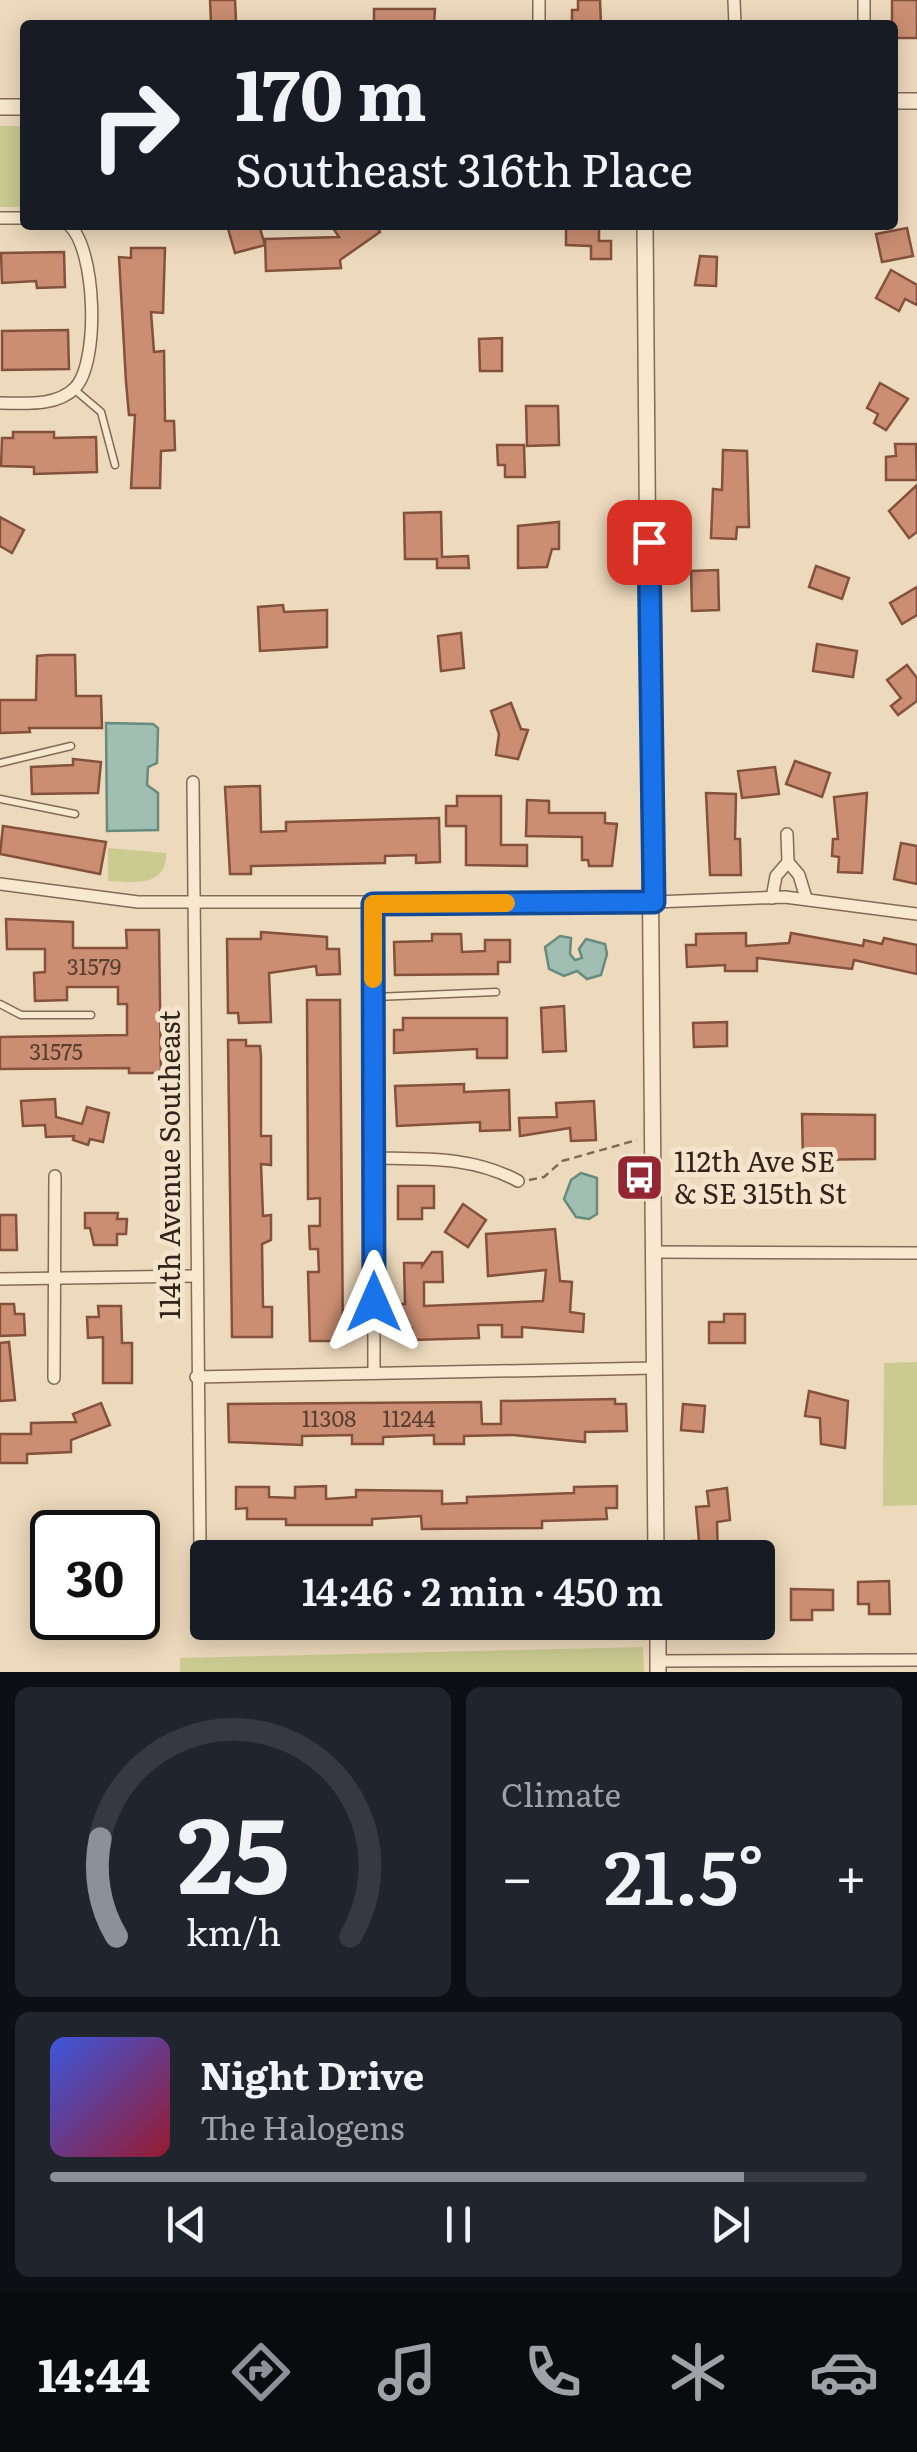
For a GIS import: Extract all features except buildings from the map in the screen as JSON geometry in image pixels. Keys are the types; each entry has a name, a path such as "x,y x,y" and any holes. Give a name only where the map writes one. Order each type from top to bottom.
{"street":[{"path":"0,403 42,402 74,389 86,368 90,332 88,258 73,230"},
{"path":"646,230 656,1540"},
{"name":"114th Avenue Southeast","path":"193,782 194,1276 200,1540"},
{"path":"787,834 788,862 799,876 806,898"},
{"path":"772,898 776,876 788,862"},
{"path":"0,884 138,902 373,904 806,898 917,914"},
{"path":"373,904 374,1374"},
{"path":"374,1158 457,1160 491,1166 518,1182"},
{"path":"54,1176 54,1378"},
{"path":"653,1252 917,1253"},
{"path":"0,1279 194,1276"},
{"path":"196,1377 655,1368"},
{"path":"658,1640 658,1666 917,1660"}],"lane":[{"path":"74,389 101,412 115,465"},
{"path":"0,763 71,746"},
{"path":"0,799 76,814"},
{"path":"373,997 496,992"},
{"path":"0,1004 22,1015 90,1015"}],"path":[{"path":"518,1182 544,1178 562,1162 595,1150 653,1136"}],"green space":[{"path":"0,126 20,126 20,207 0,207"},
{"path":"108,848 166,853 165,864 155,878 108,881"},
{"path":"917,1362 917,1505 883,1506 884,1363"},
{"path":"643,1647 644,1672 180,1672 180,1658"}],"shaded area":[{"path":"106,723 153,724 158,728 157,763 148,767 147,785 158,793 158,830 107,831"},
{"path":"560,936 571,938 570,954 575,960 582,958 579,949 586,939 605,944 607,954 601,975 587,979 577,971 564,976 549,969 545,947"},
{"path":"581,1173 597,1178 597,1214 589,1219 576,1217 564,1199 571,1180"}],"slow traffic":[{"path":"373,979 373,904 506,903"}],"place":[{"name":"112th Ave SE & SE 315th St","path":"639,1178"}],"route":[{"path":"374,1302 373,904 654,902 649,542"}]}
